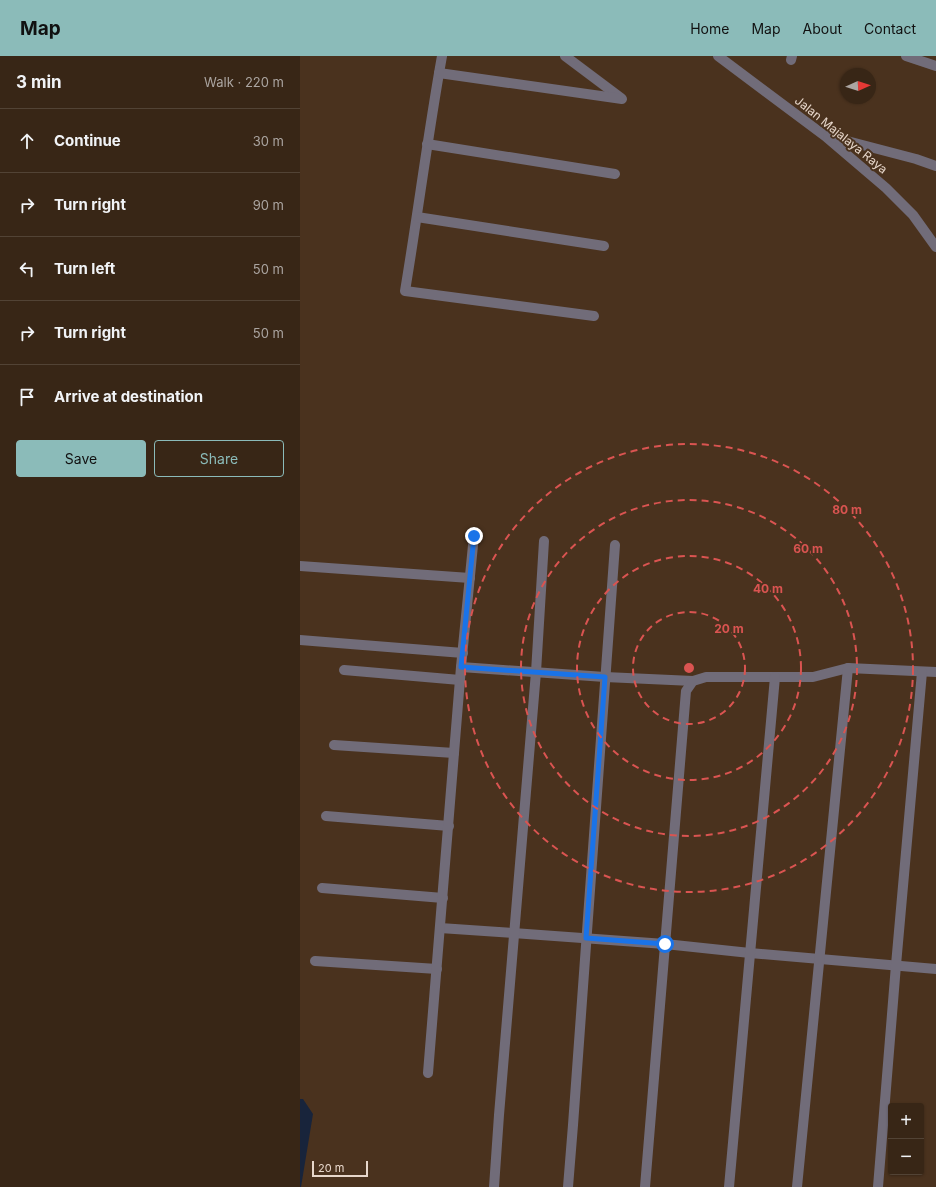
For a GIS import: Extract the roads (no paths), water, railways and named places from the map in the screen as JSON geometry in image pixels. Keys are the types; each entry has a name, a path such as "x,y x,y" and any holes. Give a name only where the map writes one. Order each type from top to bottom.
{"street":[{"path":"442,56 427,144 406,291 594,316"},
{"path":"439,73 622,99 565,56"},
{"name":"Jalan Majalaya Raya","path":"718,56 825,136 886,188 913,215 936,247"},
{"path":"906,56 936,66"},
{"path":"825,136 916,159 936,166"},
{"path":"427,144 615,174"},
{"path":"417,217 604,246"},
{"path":"428,1073 461,667 474,536"},
{"path":"494,1187 513,933 536,672 544,541"},
{"path":"568,1187 615,545"},
{"path":"300,566 470,578"},
{"path":"300,640 463,653"},
{"path":"461,667 605,677 693,681 706,677 813,677 848,668 936,672"},
{"path":"797,1187 848,668"},
{"path":"344,670 460,680"},
{"path":"878,1187 922,672"},
{"path":"729,1187 775,678"},
{"path":"645,1187 686,691 693,681"},
{"path":"334,745 454,753"},
{"path":"326,816 449,826"},
{"path":"322,888 443,898"},
{"path":"440,928 665,944 819,960 936,969"},
{"path":"315,961 437,970"}],"water":[{"path":"300,1099 303,1099 313,1114 301,1187 300,1187"}]}
